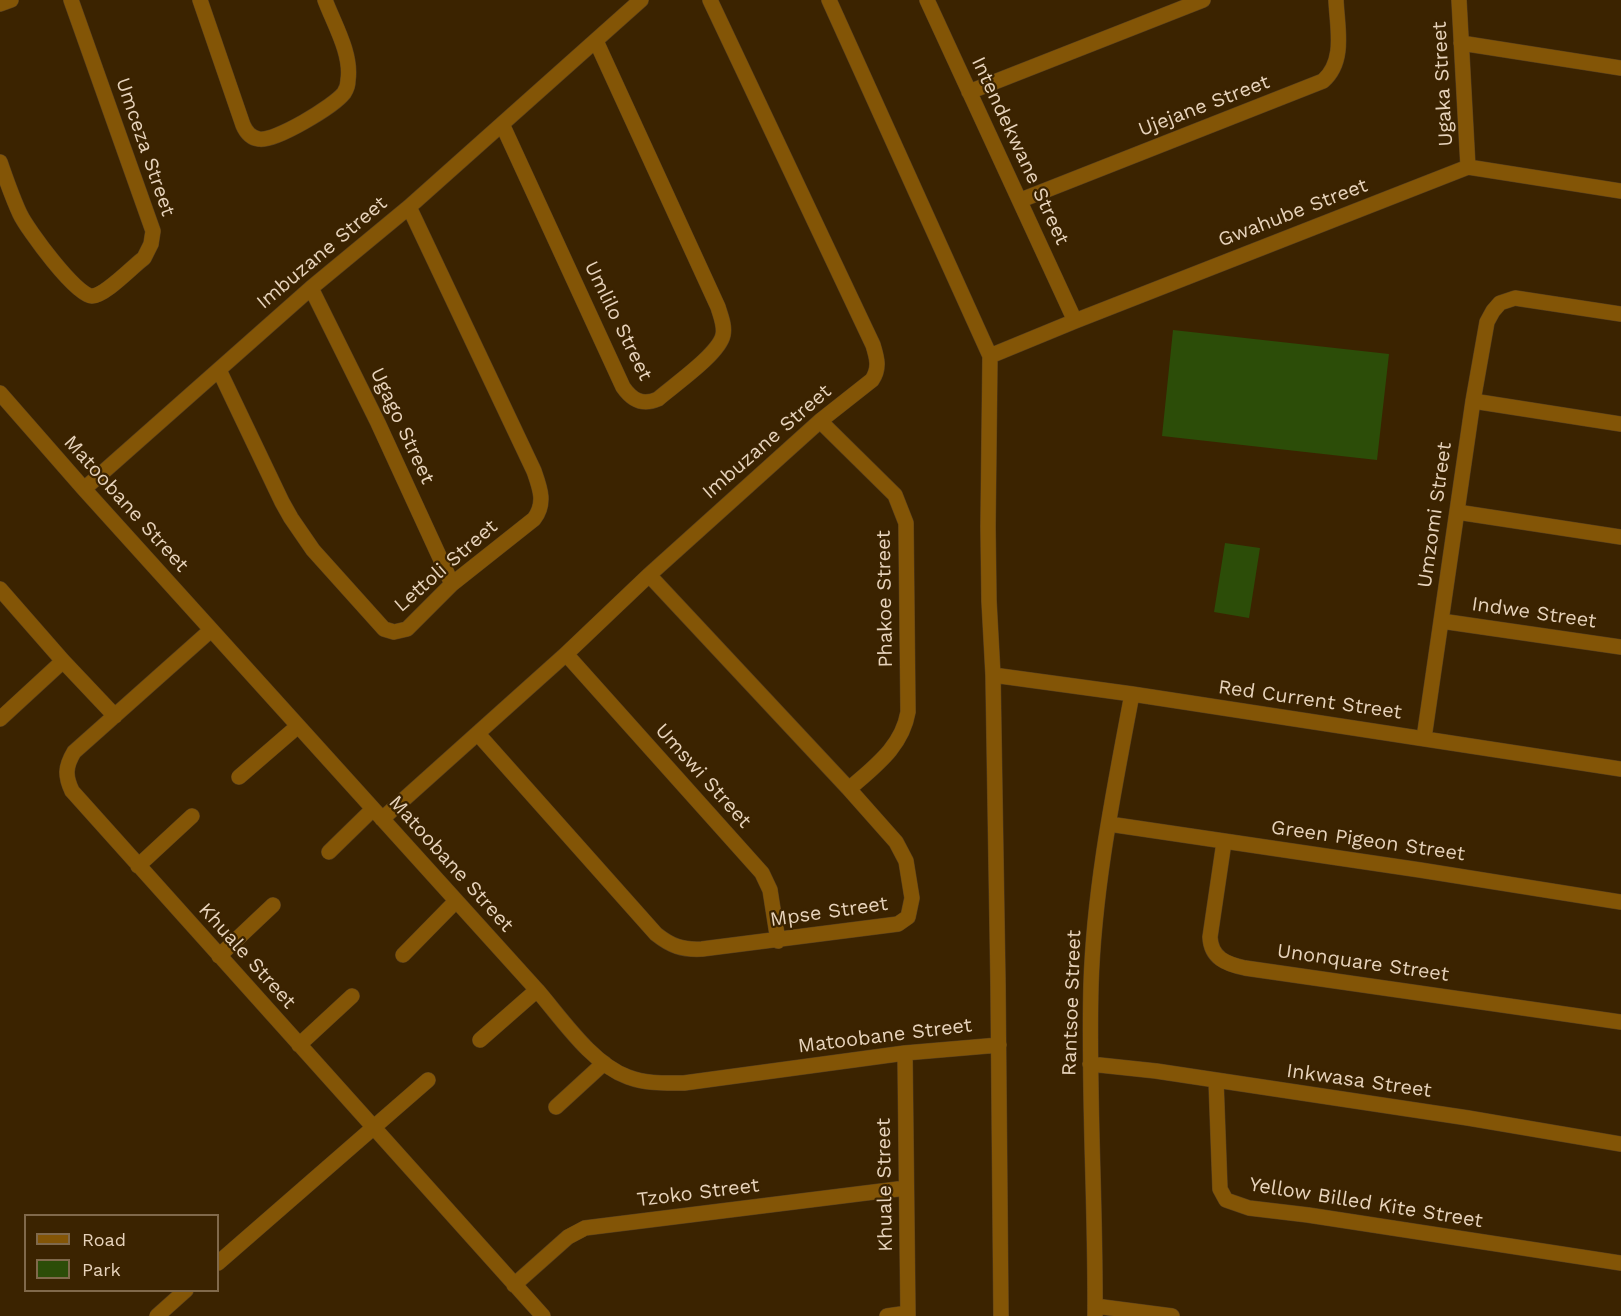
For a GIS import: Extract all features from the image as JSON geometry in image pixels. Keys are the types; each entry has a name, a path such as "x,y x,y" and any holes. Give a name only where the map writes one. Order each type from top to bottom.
{"street":[{"path":"0,4 11,0"},
{"name":"Umceza Street","path":"0,162 26,225 82,294 92,297 102,293 144,258 153,231 71,0"},
{"path":"200,0 243,124 252,137 260,139 275,137 286,132 329,105 344,92 348,81 348,64 325,0"},
{"name":"Imbuzane Street","path":"84,489 311,288 409,207 641,0"},
{"name":"Imbuzane Street","path":"329,852 478,734 567,654 649,574 820,421 872,380 877,373 877,357 710,0"},
{"path":"829,0 990,356 988,527 993,675 1001,1316"},
{"name":"Intendekwane Street","path":"927,0 1075,321"},
{"path":"969,92 1203,0"},
{"name":"Ujejane Street","path":"1021,200 1323,81 1334,70 1338,55 1336,0"},
{"name":"Ugaka Street","path":"1459,0 1468,167"},
{"name":"Umlilo Street","path":"502,124 623,387 629,396 639,401 647,402 658,399 715,351 723,334 723,325 718,307 596,41"},
{"path":"1461,43 1621,68"},
{"path":"1468,167 1621,192"},
{"name":"Gwahube Street","path":"990,356 1468,167"},
{"name":"Lettoli Street","path":"219,370 282,502 313,550 384,629 394,632 407,629 452,584 534,519 538,513 542,496 534,471 409,207"},
{"name":"Ugago Street","path":"311,288 378,423 452,584"},
{"name":"Umzomi Street","path":"1424,738 1473,400 1487,322 1500,303 1515,298 1621,314"},
{"name":"Matoobane Street","path":"0,393 575,1035 604,1063 630,1078 661,1084 684,1083 905,1053 999,1045"},
{"path":"1473,400 1621,424"},
{"name":"Phakoe Street","path":"820,421 896,495 906,523 908,712 906,723 890,752 849,789"},
{"path":"1457,512 1621,537"},
{"name":"Mpse Street","path":"478,734 656,934 667,943 681,948 702,950 898,924 908,917 912,898 909,873 901,851 849,789 649,574"},
{"path":"0,589 63,662 115,716"},
{"name":"Indwe Street","path":"1441,621 1621,647"},
{"name":"Khuale Street","path":"211,630 74,753 66,768 72,791 543,1316"},
{"name":"Umswi Street","path":"567,654 762,873 770,890 778,941"},
{"path":"0,719 63,662"},
{"name":"Red Current Street","path":"993,675 1621,769"},
{"name":"Rantsoe Street","path":"1095,1311 1090,1064 1094,940 1109,824 1132,694"},
{"path":"239,777 298,726"},
{"path":"138,866 192,816"},
{"name":"Green Pigeon Street","path":"1109,824 1621,902"},
{"name":"Unonquare Street","path":"1224,842 1210,937 1213,951 1223,962 1245,968 1621,1022"},
{"path":"403,955 456,901"},
{"path":"219,956 273,905"},
{"path":"480,1040 537,990"},
{"path":"299,1045 352,996"},
{"name":"Khuale Street","path":"905,1053 908,1315"},
{"path":"556,1107 604,1063"},
{"name":"Inkwasa Street","path":"1090,1064 1216,1080 1621,1144"},
{"path":"219,1262 428,1080"},
{"name":"Yellow Billed Kite Street","path":"1216,1080 1220,1189 1226,1200 1232,1203 1249,1208 1330,1218 1621,1263"},
{"name":"Tzoko Street","path":"514,1285 568,1237 585,1228 906,1188"},
{"path":"157,1316 184,1292"},
{"path":"1095,1311 1172,1316"},
{"path":"887,1316 908,1315"}],"green space":[{"path":"1173,330 1389,354 1377,460 1162,436"},
{"path":"1225,543 1260,548 1249,618 1214,612"}]}
